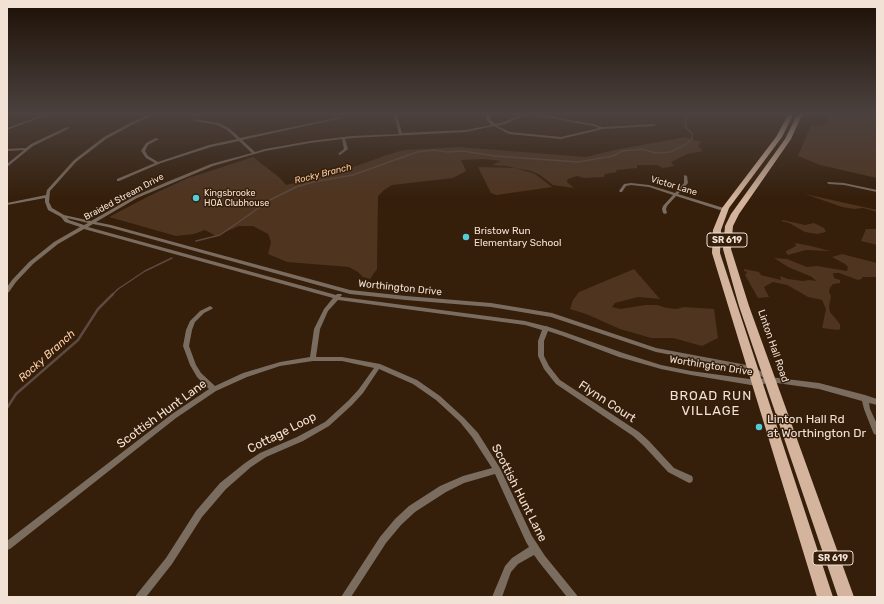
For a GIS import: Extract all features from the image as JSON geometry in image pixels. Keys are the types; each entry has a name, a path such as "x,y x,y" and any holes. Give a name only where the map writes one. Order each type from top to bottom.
{"main road":[{"name":"SR 619","path":"774,143 725,210 716,230 716,252 825,597"},
{"name":"Linton Hall Road","path":"786,143 735,214 729,226 727,249 770,379 846,597"}],"street":[{"path":"7,166 25,149 34,143"},
{"path":"7,204 47,196 52,185 75,161 98,143"},
{"path":"149,143 143,151 147,157 158,163"},
{"path":"118,180 158,163 195,150 221,143"},
{"path":"245,143 254,153"},
{"name":"Braided Stream Drive","path":"7,291 22,272 40,255 92,222 136,198 168,182 212,165 254,153 302,143"},
{"path":"340,154 346,149 344,143"},
{"path":"7,150 25,149"},
{"path":"665,213 665,206 686,183 685,176"},
{"path":"829,183 844,184 877,191"},
{"name":"Victor Lane","path":"621,190 625,186 640,184 725,210"},
{"name":"Worthington Drive","path":"47,196 47,202 50,209 63,216 92,222 343,290 367,294 491,305 535,311 656,350 752,368 770,379"},
{"name":"Worthington Drive","path":"63,216 67,221 84,227 336,297 360,302 507,320 546,328 585,340 621,355 661,367 691,373 757,382 770,379"},
{"path":"312,359 317,329 326,310 343,290"},
{"path":"210,308 202,312 193,321 189,330 186,346 193,366 214,389"},
{"name":"Flynn Court","path":"546,328 541,341 541,356 546,367 558,382 636,434 670,470 689,479"},
{"name":"Scottish Hunt Lane","path":"7,546 174,416 214,389 262,368 312,359 342,359 378,366 415,382 449,407 475,435 496,470 535,549 573,597"},
{"name":"Cottage Loop","path":"140,597 168,561 208,503 227,482 263,455 300,439 327,424 361,391 378,366"},
{"path":"770,379 819,386 877,402"},
{"path":"865,398 867,408 877,432"},
{"path":"346,597 383,540 398,522 412,509 443,489 463,480 496,470"},
{"path":"497,597 508,569 515,561 535,549"}],"shaded area":[{"path":"651,143 701,143 698,146 703,151 687,154 671,162 674,166 663,168 657,165 637,165 637,168 616,170 617,172 605,174 604,177 584,178 577,176 568,179 567,182 574,188 553,185 540,175 531,171 492,165 501,161 484,159 461,160 466,171 453,178 392,185 378,196 377,269 370,279 363,277 349,267 287,262 268,254 271,242 268,234 253,226 239,226 216,236 205,230 194,234 176,236 109,217 188,178 253,157 280,178 286,185 331,175 404,150 459,147 586,157"},
{"path":"803,143 877,143 877,178 820,165 798,156"},
{"path":"478,167 516,168 535,174 552,187 496,195 491,193"},
{"path":"805,194 877,210 877,212 863,208 854,209 842,207"},
{"path":"783,220 805,225 814,223 824,228 826,232 817,234 805,232 789,223 781,221"},
{"path":"866,229 877,229 877,245 861,241"},
{"path":"795,243 830,251 806,250 788,255 786,251 796,246"},
{"path":"842,254 877,263 877,277 862,277 862,279 858,280 839,273 833,273 834,278 840,280 840,283 833,284 830,288 829,292 831,296 829,307 830,312 840,324 840,329 838,330 822,328 826,309 822,300 808,297 787,285 773,282 764,287 769,297 758,298 745,275 747,272 744,271 744,269 759,272 761,275 781,280 780,276 788,279 816,281 812,277 788,267 774,258 787,259 807,267 817,266 847,271 848,267 845,264 832,257"},
{"path":"634,269 660,299 638,297 615,303 612,307 620,309 645,305 657,305 676,309 684,307 714,309 718,338 702,346 673,338 651,338 620,329 586,314 570,309 573,300 579,292"}],"waterway":[{"name":"Rocky Branch","path":"196,241 220,235 270,200 296,187 313,182 353,175 417,152 434,150 448,152 463,151 495,156 578,162 613,156 622,151 643,149 655,153 670,152 688,143"},
{"name":"Rocky Branch","path":"7,408 16,394 78,340 98,309 118,289 145,271 172,258"}],"place":[{"name":"Kingsbrooke HOA Clubhouse","path":"196,198"},
{"name":"Bristow Run Elementary School","path":"466,237"},
{"name":"Linton Hall Rd at Worthington Dr","path":"759,427"}],"district":[{"name":"BROAD RUN VILLAGE","path":"711,404"}]}
